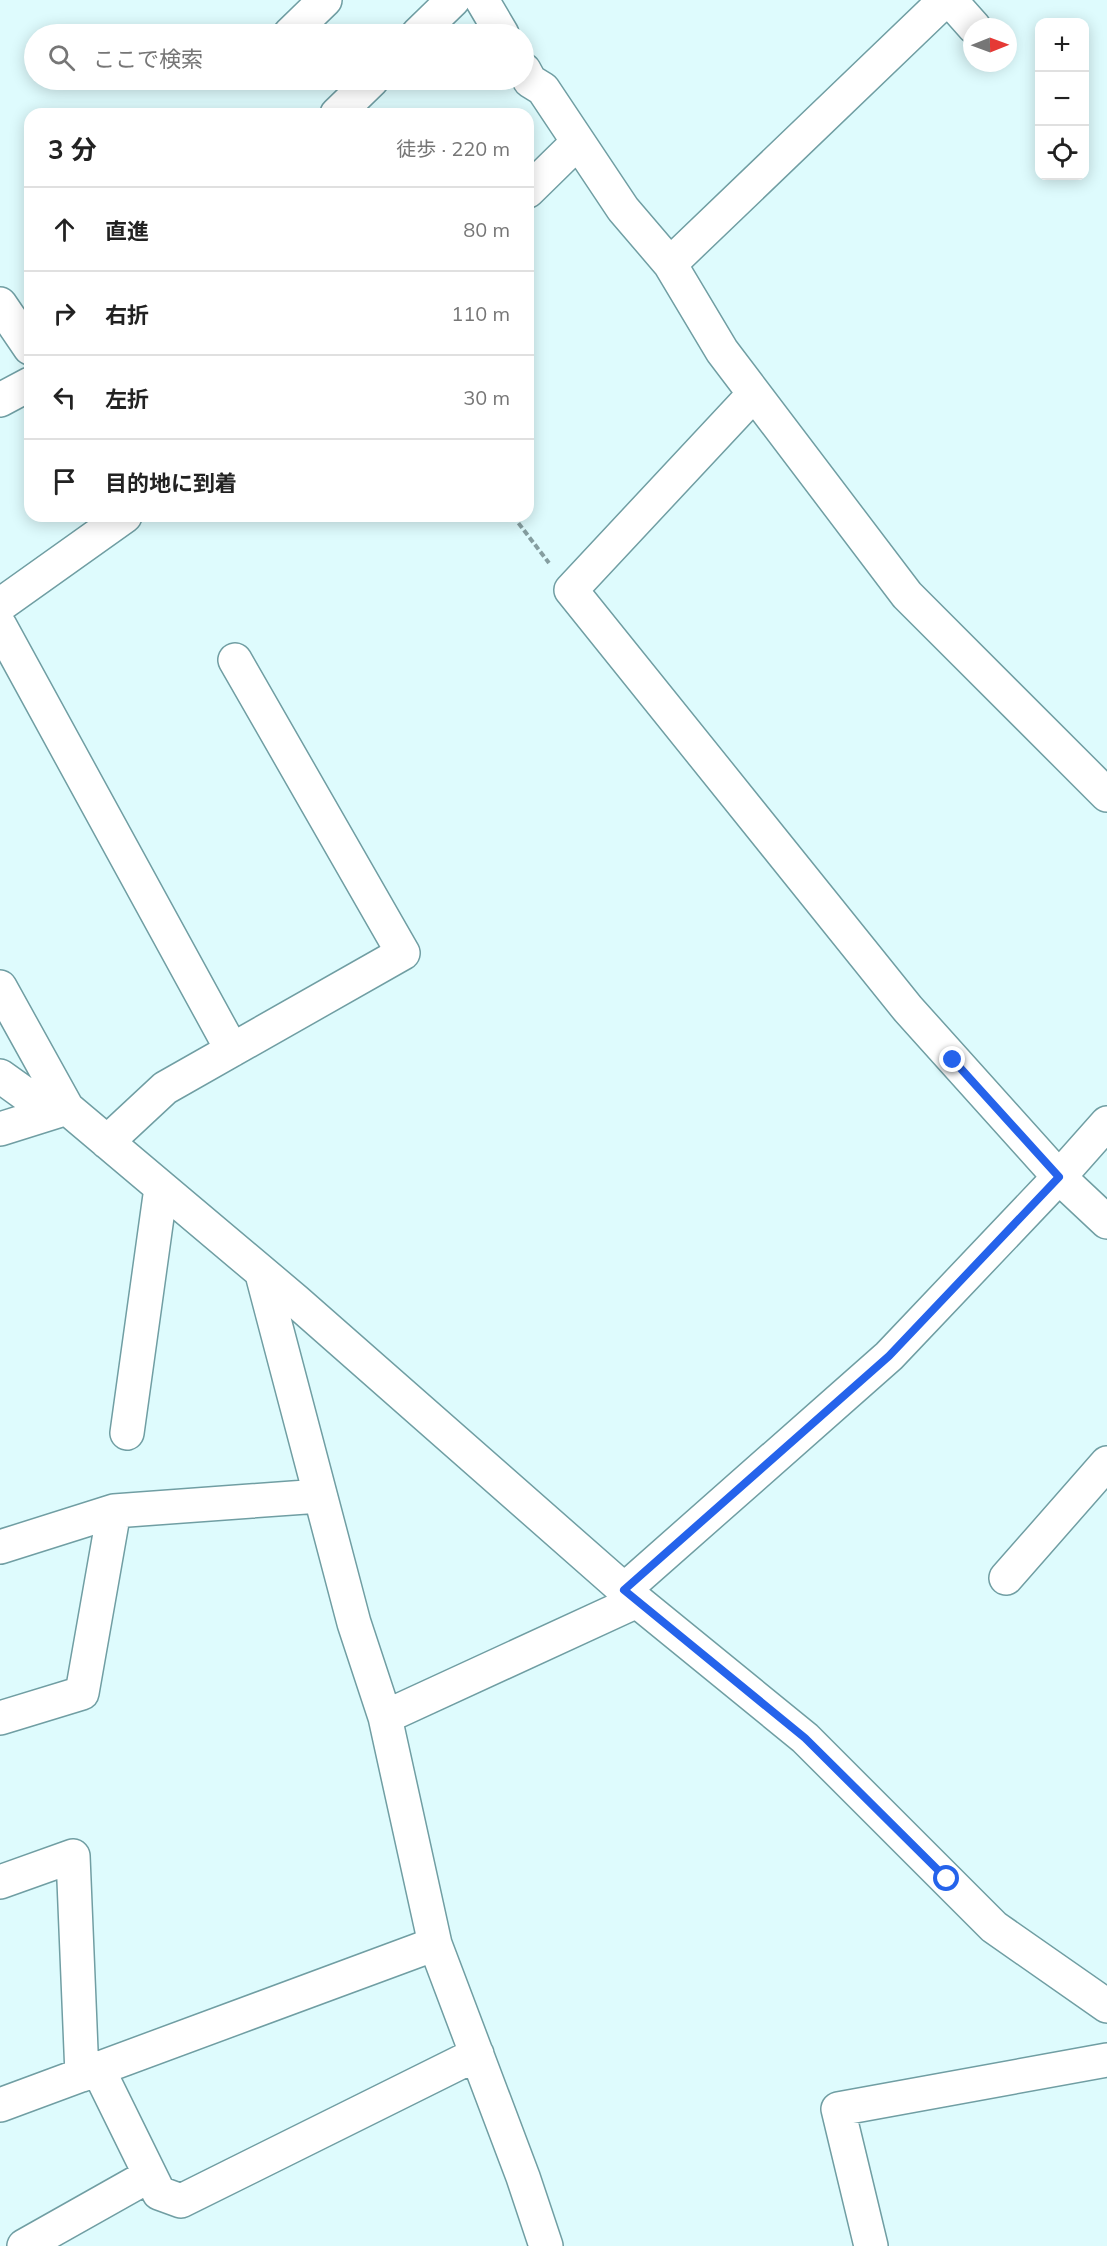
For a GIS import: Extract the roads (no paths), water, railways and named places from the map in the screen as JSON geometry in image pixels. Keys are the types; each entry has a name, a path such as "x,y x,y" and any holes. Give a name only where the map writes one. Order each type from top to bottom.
{"street":[{"path":"300,24 325,0"},
{"path":"428,24 453,0"},
{"path":"482,0 496,24"},
{"path":"669,264 945,0"},
{"path":"950,0 966,18"},
{"path":"534,83 543,89 623,209 669,264 722,351 907,596 1107,795"},
{"path":"343,108 362,90"},
{"path":"534,185 578,142"},
{"path":"0,304 24,339"},
{"path":"0,400 24,387"},
{"path":"754,394 571,590 908,1009 1059,1177 1107,1222"},
{"path":"0,605 117,522"},
{"path":"0,626 232,1050"},
{"path":"107,1142 165,1088 403,953 235,660"},
{"path":"0,987 67,1108 262,1275 296,1301 631,1596 805,1738 994,1927 1107,2006"},
{"path":"0,1076 28,1096 67,1108"},
{"path":"0,1129 67,1108"},
{"path":"385,1717 631,1596 889,1356 1059,1177 1107,1123"},
{"path":"127,1433 161,1188"},
{"path":"262,1275 354,1623 385,1717 435,1944 546,2246"},
{"path":"1006,1578 1107,1463"},
{"path":"0,1547 114,1511 320,1496"},
{"path":"0,1718 82,1693 114,1511"},
{"path":"0,1882 73,1856 90,2072 159,2193 181,2201 477,2054"},
{"path":"0,2105 435,1944"},
{"path":"871,2246 838,2109 1107,2060"},
{"path":"24,2246 150,2175"}]}
